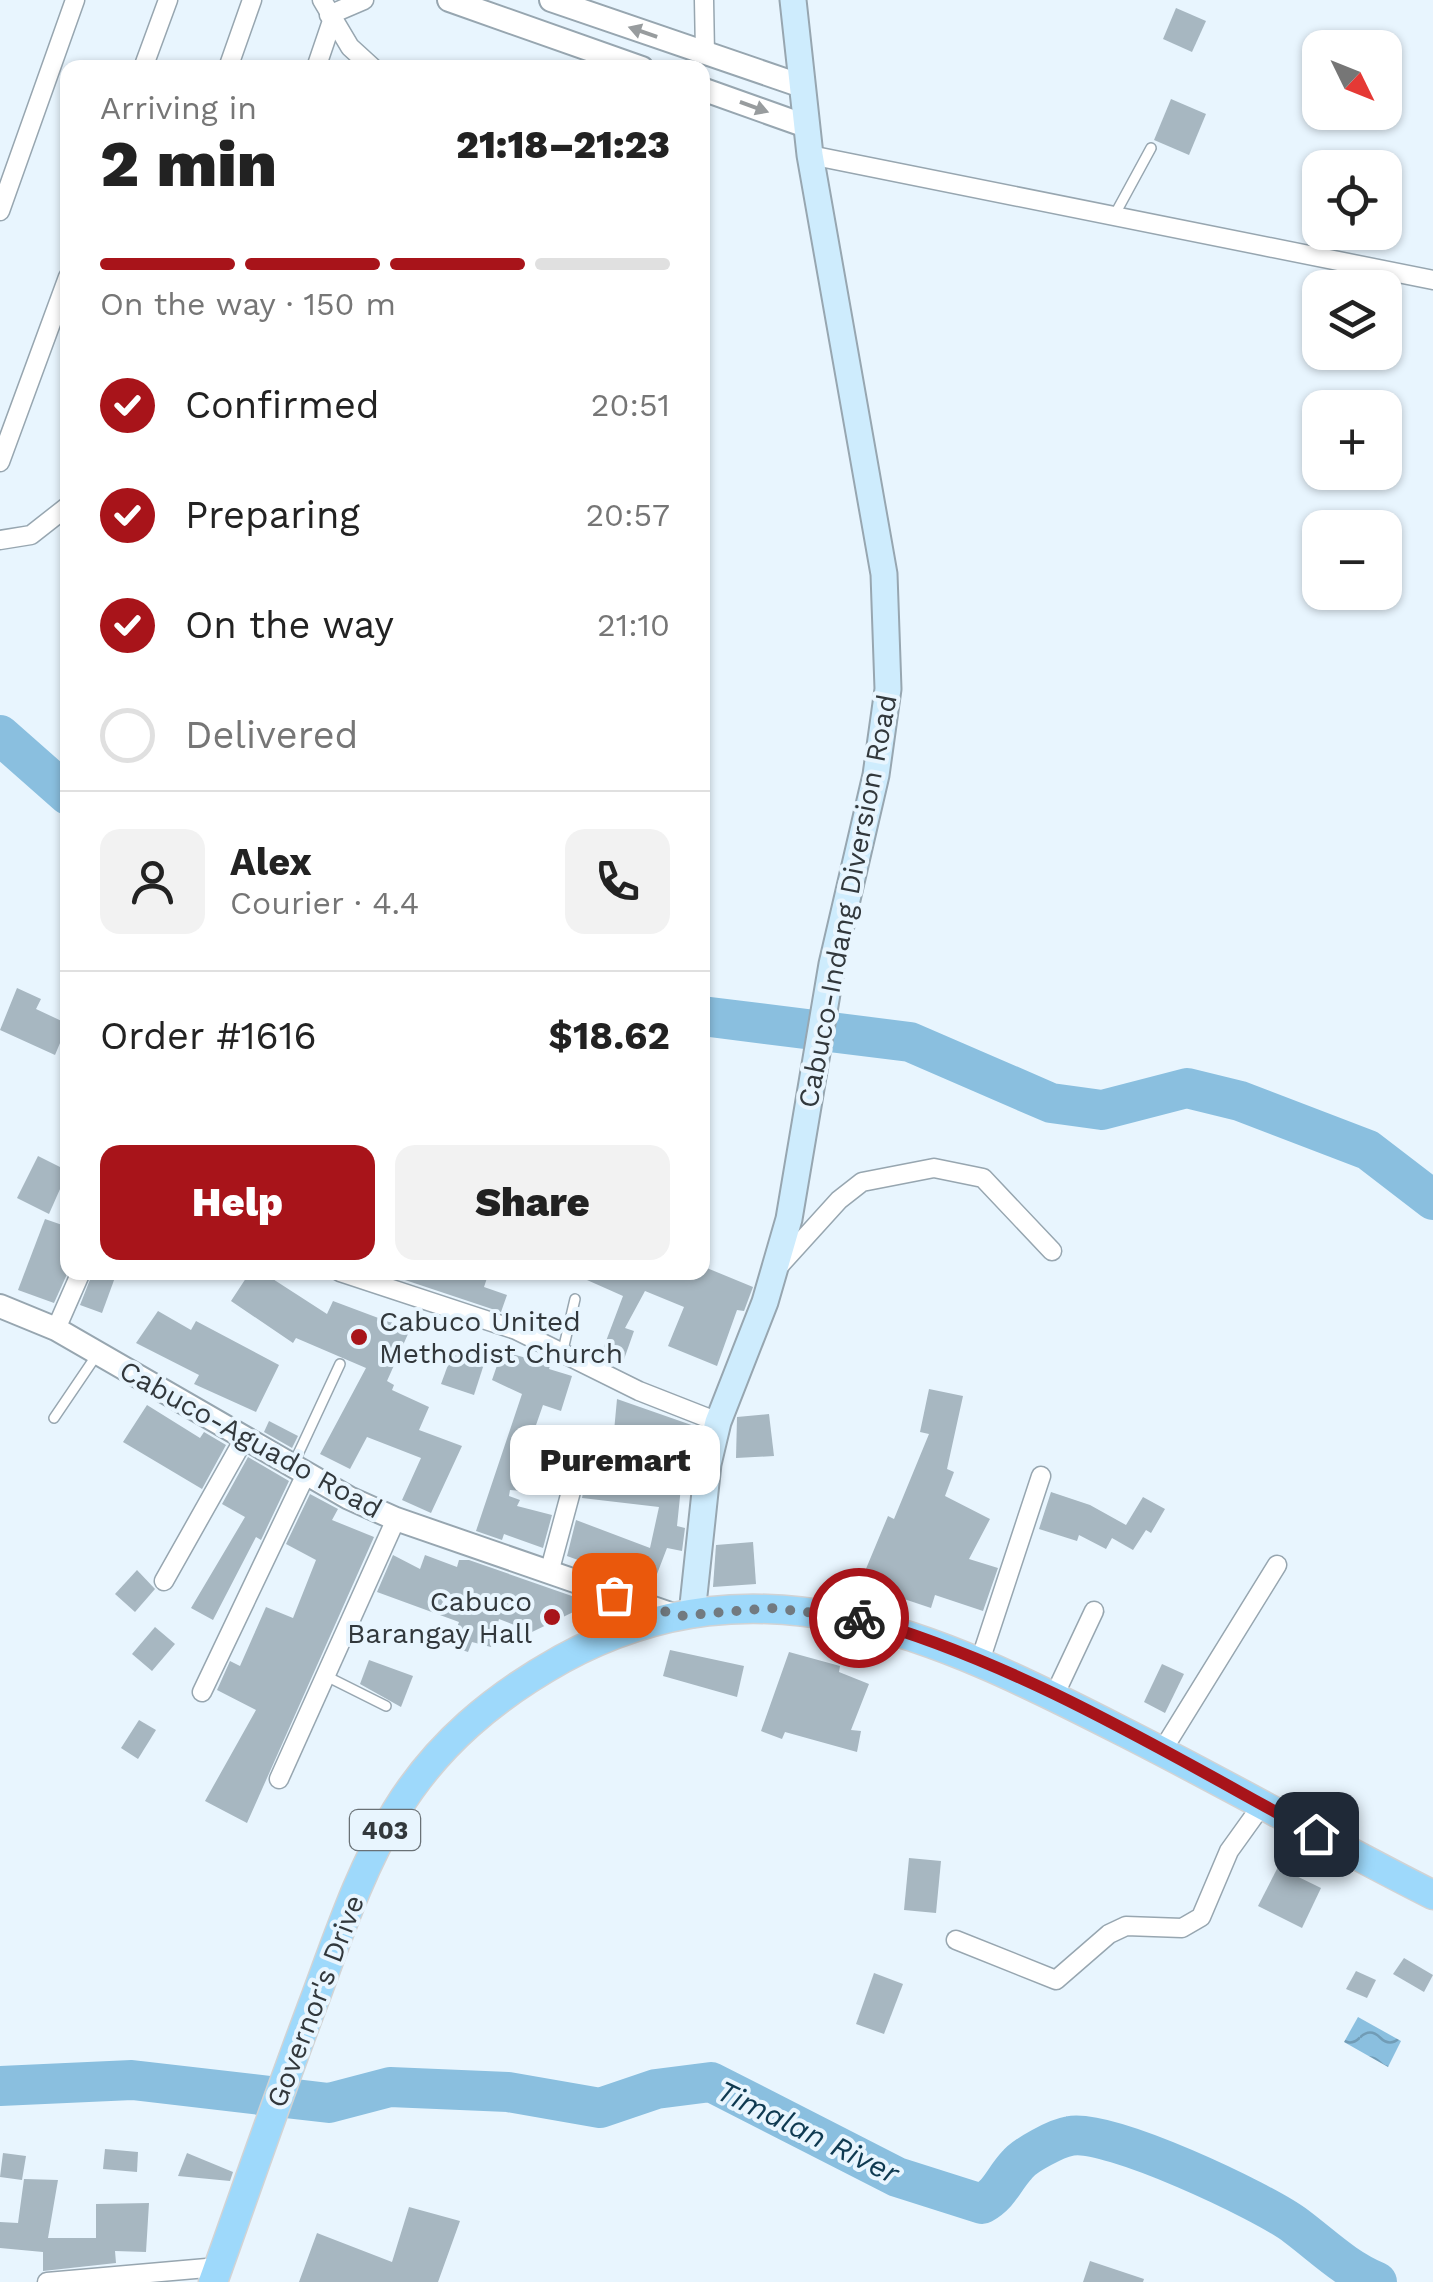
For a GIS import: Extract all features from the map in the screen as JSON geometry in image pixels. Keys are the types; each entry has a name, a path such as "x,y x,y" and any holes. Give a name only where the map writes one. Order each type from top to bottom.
{"main road":[{"name":"Cabuco-Indang Diversion Road","path":"686,1615 703,1490 718,1422 776,1269 832,964 876,775 888,689 889,633 879,540 810,155 793,0"},
{"name":"Governor's Drive","path":"216,2274 286,2075 366,1869 397,1810 432,1761 470,1721 549,1666 614,1636 686,1615 771,1608 833,1613 885,1626 980,1661 1054,1696 1433,1896"}],"street":[{"path":"0,211 74,0"},
{"path":"147,60 168,0"},
{"path":"231,60 252,0"},
{"path":"327,12 364,0"},
{"path":"449,0 619,60"},
{"path":"551,0 802,86"},
{"path":"704,0 705,53"},
{"path":"318,60 327,12"},
{"path":"327,12 350,47 364,60"},
{"path":"710,92 806,126"},
{"path":"810,155 1433,280"},
{"path":"0,462 60,298"},
{"path":"0,540 31,535 60,512"},
{"path":"776,1269 862,1182 934,1168 983,1178 1052,1251"},
{"path":"56,1329 77,1280"},
{"path":"363,1280 563,1350 639,1392 718,1422"},
{"name":"Cabuco-Aguado Road","path":"0,1306 56,1329 298,1472 396,1519 549,1573 686,1615"},
{"path":"164,1582 244,1440"},
{"path":"202,1692 298,1472"},
{"path":"980,1661 1040,1476"},
{"path":"549,1573 573,1484"},
{"path":"279,1779 396,1519"},
{"path":"1162,1751 1276,1565"},
{"path":"1054,1696 1094,1611"},
{"path":"956,1940 1056,1980 1109,1934 1126,1926 1182,1928 1202,1916 1229,1850 1262,1804"},
{"path":"47,2282 216,2274"}],"lane":[{"path":"1114,216 1151,148"},
{"path":"563,1350 575,1298"},
{"path":"54,1418 98,1354"},
{"path":"298,1472 340,1364"},
{"path":"326,1675 386,1706"}],"water":[{"path":"1358,2017 1401,2041 1388,2067 1344,2042"}],"building":[{"path":"1176,8 1206,21 1192,52 1163,39"},
{"path":"1171,99 1206,114 1189,155 1154,140"},
{"path":"17,988 41,999 36,1009 60,1020 60,1043 55,1055 0,1030"},
{"path":"38,1156 60,1167 60,1189 49,1214 17,1198"},
{"path":"45,1219 60,1224 60,1280 64,1280 54,1303 18,1290"},
{"path":"710,1269 753,1287 744,1311 737,1310 717,1366 668,1346 684,1307 645,1291 625,1328 634,1331 622,1365 600,1357 623,1296 587,1280 710,1280"},
{"path":"90,1280 114,1280 102,1313 80,1305"},
{"path":"245,1280 274,1280 327,1314 333,1301 389,1322 412,1325 387,1381 394,1385 392,1390 429,1407 419,1430 462,1446 431,1513 402,1500 421,1458 367,1437 350,1469 320,1454 366,1368 296,1338 293,1343 231,1301"},
{"path":"405,1280 486,1280 484,1287 507,1295 501,1312"},
{"path":"158,1311 191,1330 196,1321 279,1365 256,1412 194,1384 199,1375 136,1343"},
{"path":"502,1351 526,1358 528,1355 550,1366 549,1369 572,1376 561,1411 543,1405 528,1448 537,1451 523,1491 510,1490 509,1496 520,1500 517,1506 552,1515 543,1548 504,1534 502,1540 476,1531 522,1394 492,1380"},
{"path":"452,1354 484,1364 474,1395 441,1384"},
{"path":"929,1389 963,1396 947,1469 954,1472 945,1496 990,1519 969,1559 998,1568 983,1611 935,1595 931,1608 901,1598 898,1605 858,1588 888,1516 894,1519 929,1434 920,1432"},
{"path":"617,1399 700,1428 692,1462 653,1451 654,1445 613,1442"},
{"path":"147,1405 200,1438 204,1432 226,1445 202,1489 123,1442"},
{"path":"769,1414 774,1456 736,1458 737,1417"},
{"path":"269,1421 298,1436 292,1448 264,1432"},
{"path":"582,1445 614,1449 610,1479 681,1487 677,1526 685,1528 682,1551 667,1548 652,1587 567,1556 576,1520 650,1548 659,1507 582,1498"},
{"path":"248,1457 289,1481 261,1540 256,1537 213,1620 191,1608 245,1517 222,1504"},
{"path":"1051,1492 1090,1505 1126,1525 1143,1497 1165,1509 1151,1533 1146,1530 1133,1550 1112,1538 1106,1549 1079,1535 1077,1541 1039,1529"},
{"path":"310,1494 338,1509 332,1520 374,1537 247,1823 205,1801 256,1710 217,1690 230,1661 240,1666 266,1607 293,1618 316,1560 286,1544"},
{"path":"753,1542 756,1584 713,1587 716,1545"},
{"path":"393,1555 420,1569 425,1555 457,1567 459,1560 469,1560 592,1603 532,1632 499,1619 491,1647 472,1642 468,1652 450,1646 459,1622 377,1592"},
{"path":"137,1570 155,1589 135,1612 115,1594"},
{"path":"155,1627 175,1644 152,1671 132,1654"},
{"path":"670,1650 744,1666 737,1697 663,1676"},
{"path":"789,1652 840,1666 839,1672 869,1684 851,1730 861,1731 857,1752 785,1732 782,1739 761,1731"},
{"path":"369,1660 413,1676 401,1707 360,1684"},
{"path":"1162,1664 1184,1674 1165,1713 1144,1702"},
{"path":"139,1720 156,1730 138,1759 121,1748"},
{"path":"909,1858 941,1861 936,1913 904,1910"},
{"path":"1278,1867 1321,1888 1302,1928 1258,1906"},
{"path":"1404,1958 1433,1975 1424,1992 1393,1974"},
{"path":"1356,1971 1376,1980 1367,1998 1346,1989"},
{"path":"874,1973 903,1984 884,2034 856,2024"},
{"path":"105,2149 138,2152 137,2172 103,2169"},
{"path":"3,2153 26,2156 22,2180 0,2177"},
{"path":"187,2153 233,2172 230,2181 178,2176"},
{"path":"24,2179 58,2180 48,2238 96,2238 96,2204 149,2203 146,2252 115,2251 116,2263 43,2271 43,2252 0,2248 0,2222 18,2223"},
{"path":"409,2207 460,2221 438,2282 299,2282 317,2233 392,2262"},
{"path":"1090,2261 1144,2279 1143,2282 1083,2282"}],"waterway":[{"path":"0,735 60,788"},
{"path":"710,1017 910,1042 1051,1103 1102,1110 1187,1088 1240,1101 1368,1150 1433,1200"},
{"name":"Timalan River","path":"0,2086 132,2080 329,2103 390,2087 508,2092 600,2108 656,2089 711,2082 897,2177 982,2204 998,2191 1021,2161 1050,2143 1070,2136 1117,2143 1252,2200 1377,2282"}],"way so far":[{"path":"614,1595 679,1616 771,1608 859,1618"}],"place":[{"name":"Cabuco United Methodist Church","path":"359,1337"},
{"name":"Puremart","path":"614,1595"},
{"name":"Cabuco Barangay Hall","path":"552,1617"}],"route":[{"path":"859,1618 932,1642 1018,1678 1316,1834"}]}
